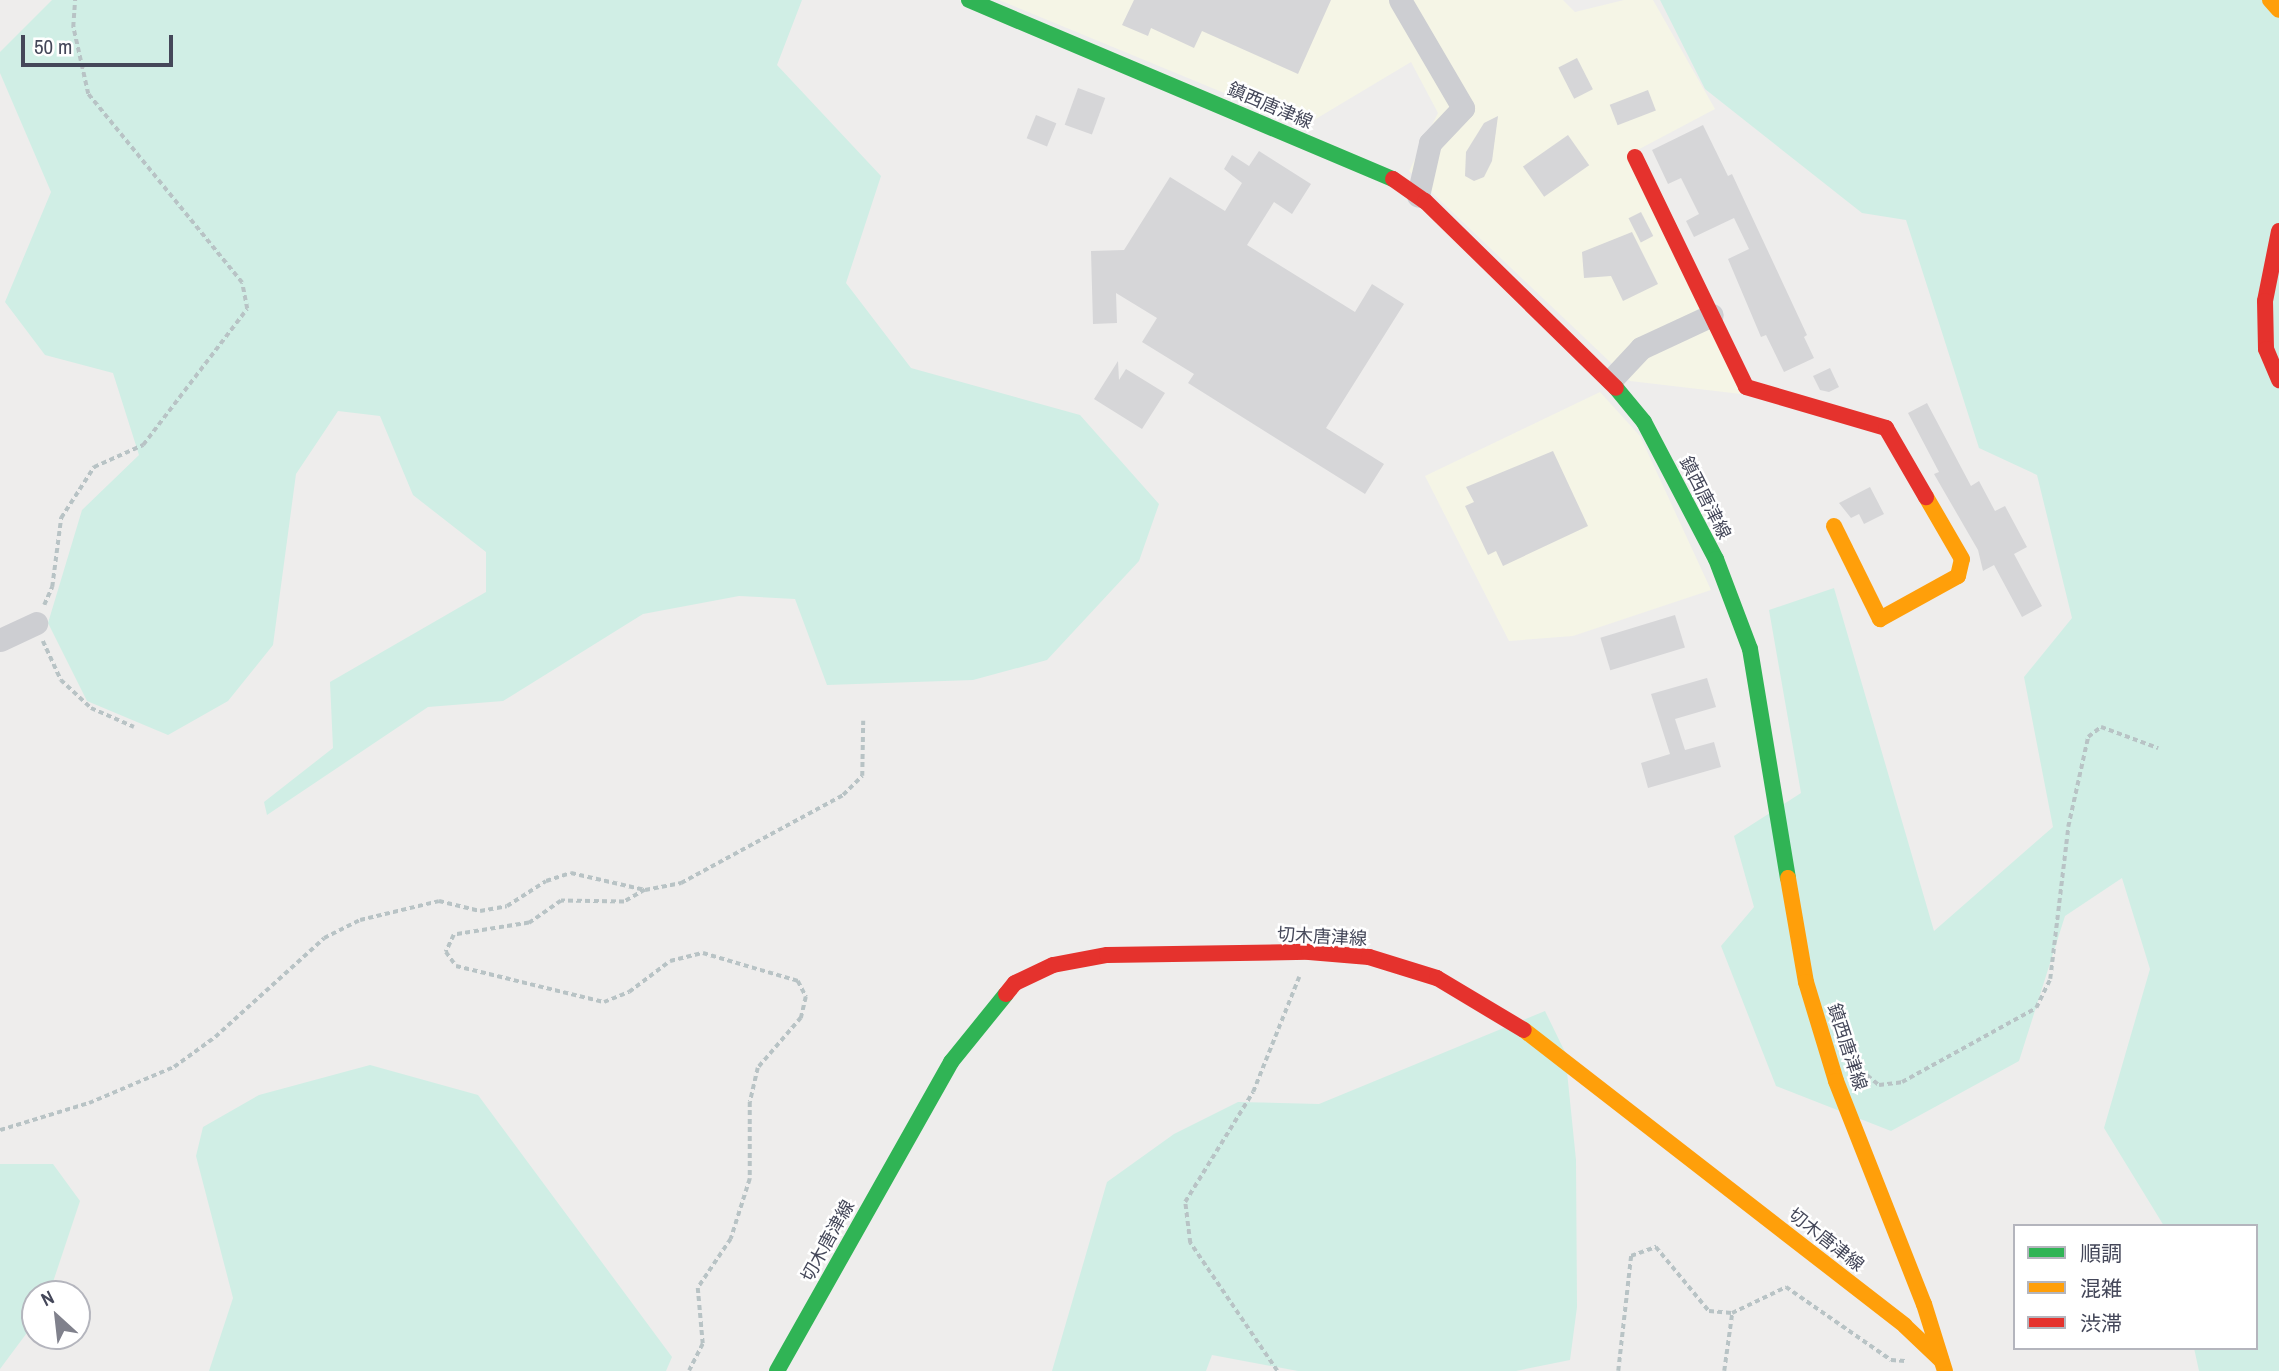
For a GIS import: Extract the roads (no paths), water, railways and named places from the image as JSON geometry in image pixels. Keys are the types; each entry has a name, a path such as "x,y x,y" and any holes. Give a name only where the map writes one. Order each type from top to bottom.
{"main road":[{"name":"鎮西唐津線","path":"969,0 1386,174 1418,196 1612,379 1644,422 1736,605 1750,649 1806,982 1836,1081 1947,1368"},
{"path":"2270,0 2279,10"},
{"path":"1635,157 1746,387 1886,428 1962,559 1958,576 1880,619 1834,526"},
{"path":"2279,231 2265,301 2266,349 2279,380"},
{"name":"切木唐津線","path":"777,1371 951,1062 1015,983 1053,965 1107,955 1309,952 1369,957 1437,978 1519,1026 1905,1326 1947,1368"}],"street":[{"path":"1400,0 1463,108 1430,143 1418,196"},
{"path":"1612,379 1642,348 1712,315"},
{"path":"0,640 36,623"}]}
